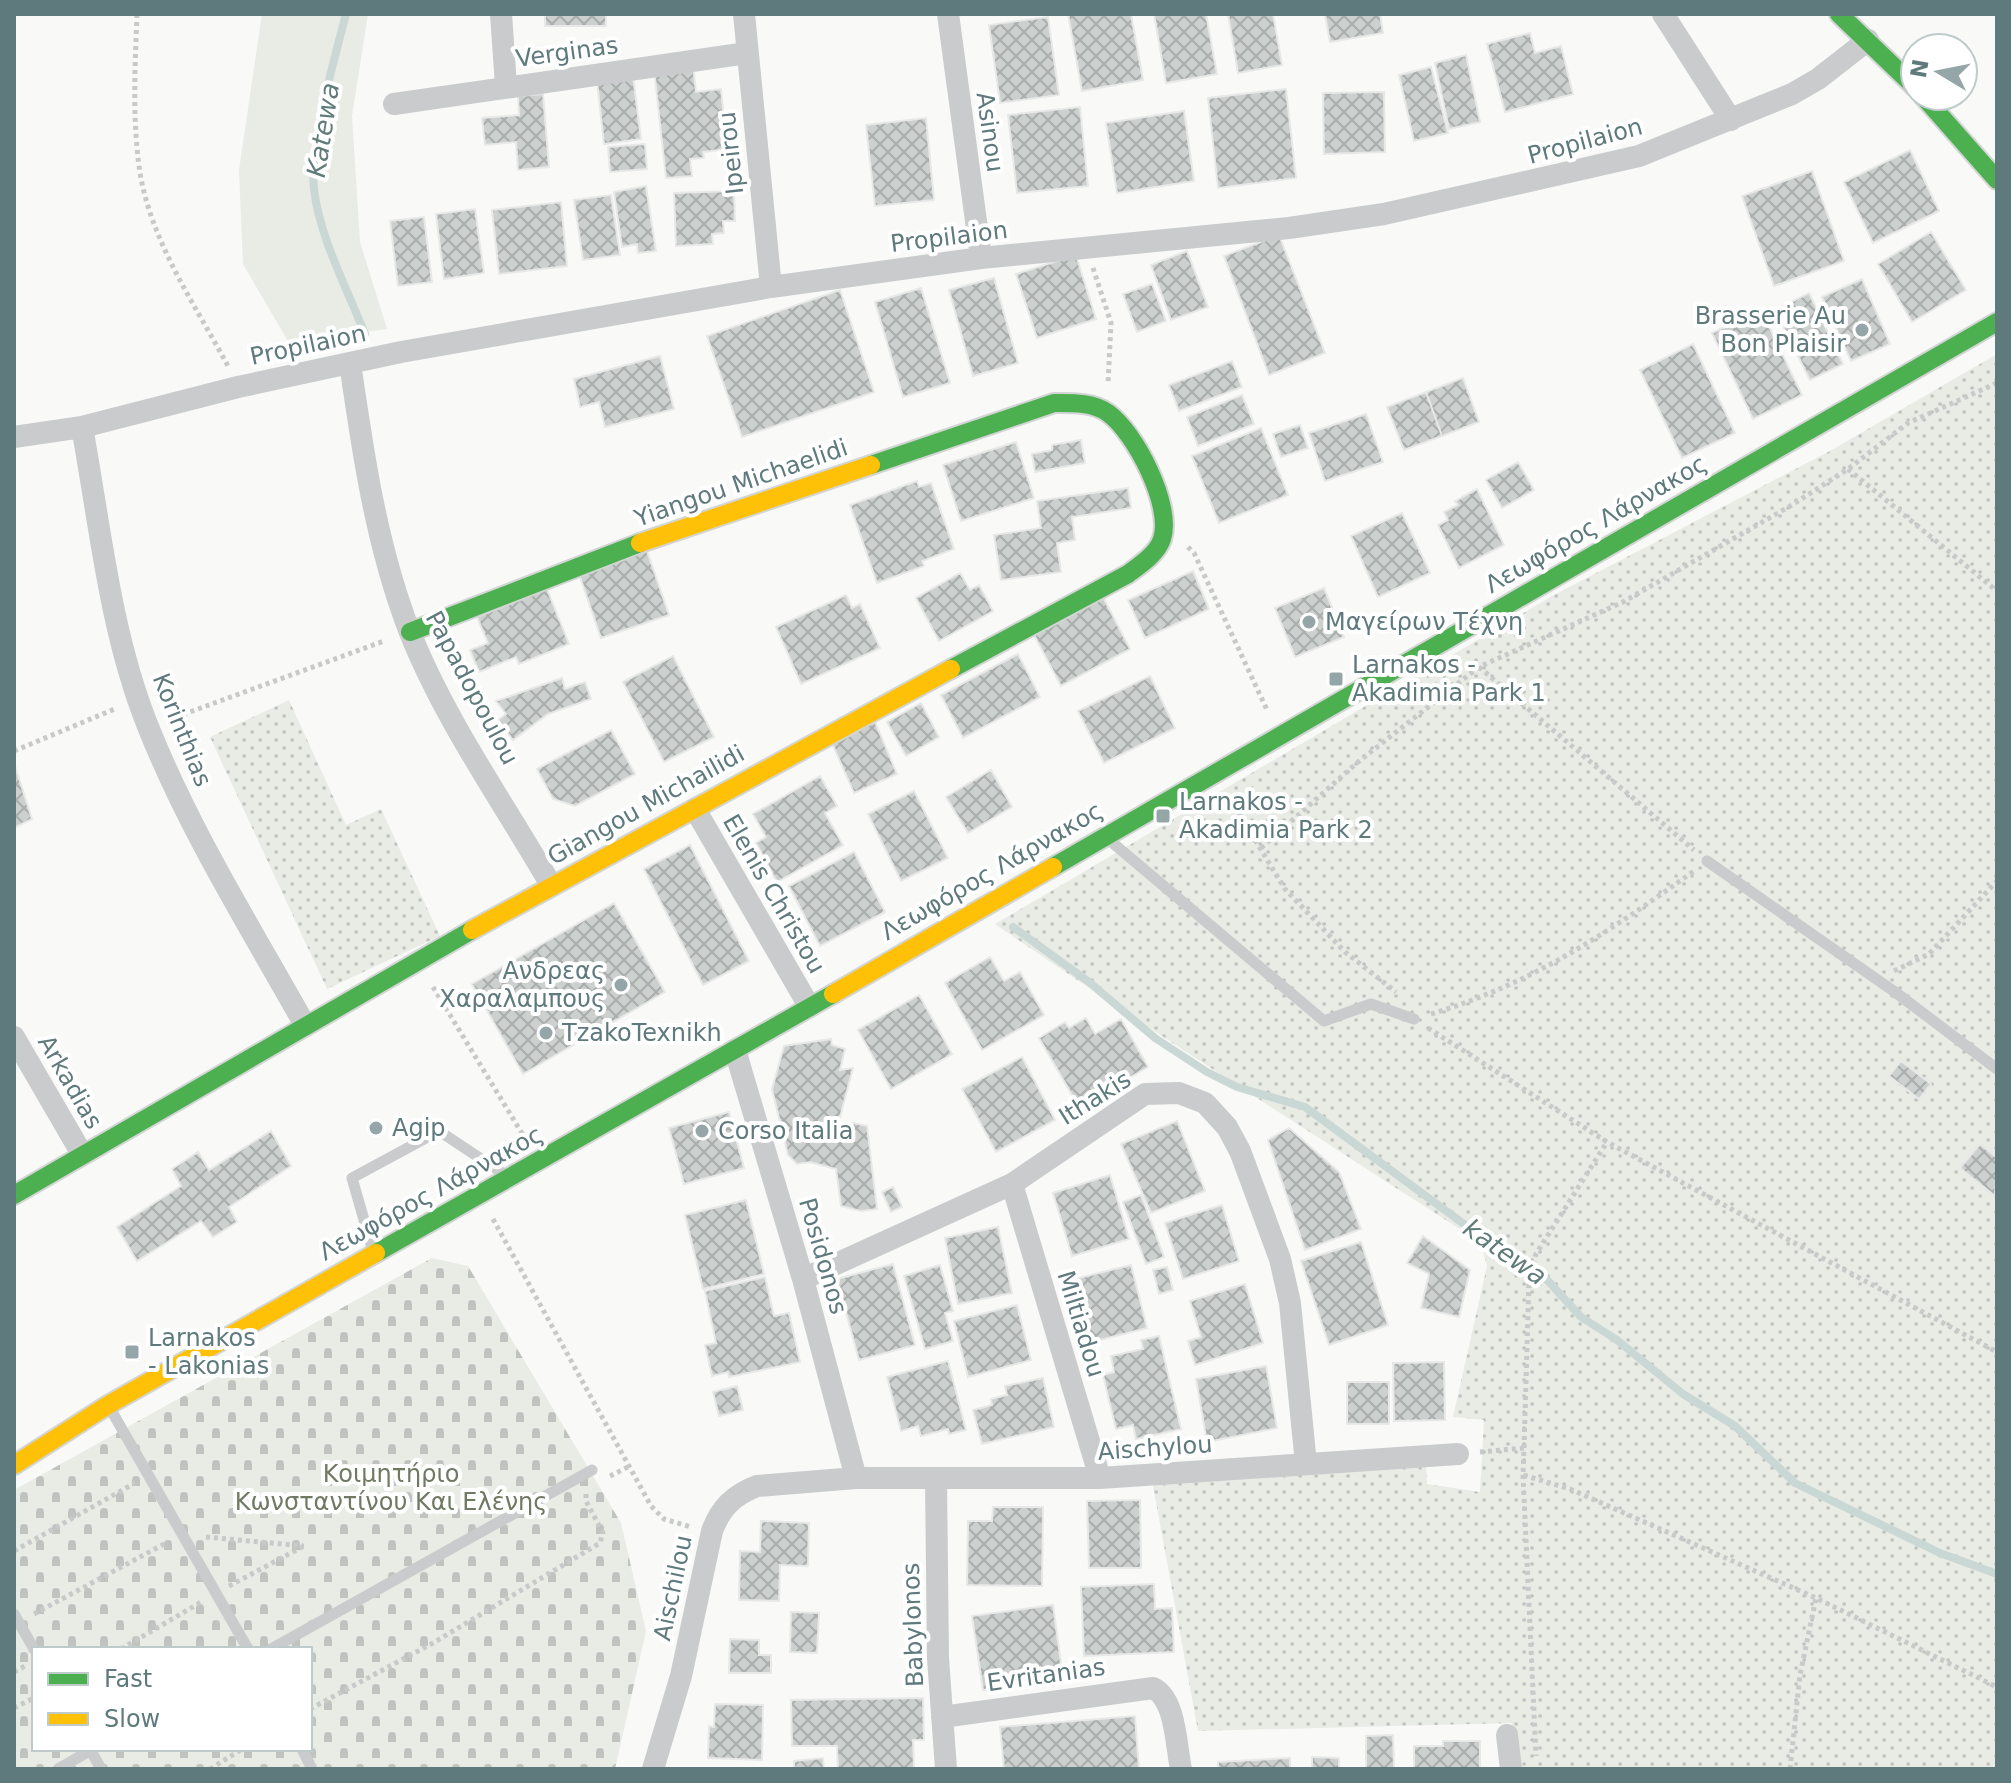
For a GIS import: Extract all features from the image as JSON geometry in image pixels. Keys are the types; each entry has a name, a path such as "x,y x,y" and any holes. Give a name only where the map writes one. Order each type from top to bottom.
{"street":[{"path":"501,14 506,86"},
{"name":"Ipeirou","path":"744,14 771,287"},
{"name":"Asinou","path":"948,14 981,258"},
{"path":"1663,14 1731,120"},
{"path":"1839,14 1899,71"},
{"name":"Propilaion","path":"14,437 82,427 238,387 350,363 771,287 981,258 1289,228 1384,214 1639,156 1731,120 1818,79 1868,40"},
{"name":"Verginas","path":"394,104 747,53"},
{"path":"1937,112 1997,180"},
{"name":"Λεωφόρος Λάρνακος","path":"14,1465 108,1405 735,1050 1997,322"},
{"name":"Papadopoulou","path":"350,363 373,506 387,567 410,632 442,698 551,885"},
{"name":"Yiangou Michaelidi","path":"410,632 576,565 1034,408 1072,403 1100,410"},
{"path":"1100,410 1130,437 1161,501 1165,529"},
{"name":"Korinthias","path":"82,427 114,607 148,727 212,861 305,1025"},
{"name":"Giangou Michailidi","path":"14,1195 551,885 1128,574 1153,552 1165,529"},
{"name":"Elenis Christou","path":"695,809 809,1006"},
{"name":"Arkadias","path":"14,1037 82,1154"},
{"name":"Posidonos","path":"735,1050 803,1279 856,1478"},
{"name":"Ithakis","path":"803,1279 1012,1184 1145,1094 1179,1093 1213,1108 1240,1151 1280,1259 1290,1303 1306,1464"},
{"name":"Miltiadou","path":"1012,1184 1100,1478"},
{"name":"Aischylou","path":"856,1478 1100,1478 1458,1454"},
{"name":"Aischilou","path":"653,1769 681,1676 712,1531 729,1502 757,1486 856,1478"},
{"name":"Babylonos","path":"936,1480 946,1769"},
{"name":"Evritanias","path":"942,1717 1144,1687 1158,1690 1169,1709 1181,1769"},
{"path":"1507,1735 1511,1769"}],"lane":[{"path":"1103,835 1324,1021 1371,1004 1414,1019"},
{"path":"1707,861 1877,979 1997,1069"},
{"path":"374,1253 352,1178 439,1131 509,1177"},
{"path":"108,1405 247,1647"},
{"path":"275,1647 592,1470"},
{"path":"16,1618 33,1647"},
{"path":"58,1769 88,1751"},
{"path":"92,1751 101,1769"},
{"path":"303,1751 312,1769"}],"path":[{"path":"137,14 134,106 140,175 156,227 177,277 238,387"},
{"path":"1087,248 1111,323 1100,410"},
{"path":"1261,848 1358,762 1479,667 1623,602 1848,469 1908,423 1997,383"},
{"path":"1848,469 1997,591"},
{"path":"1165,529 1194,553 1270,715"},
{"path":"148,727 410,632"},
{"path":"1414,1019 1488,997 1599,939 1707,861 1479,667"},
{"path":"14,751 139,699"},
{"path":"1227,793 1285,889 1345,952 1408,1001 1414,1019 1607,1142 1997,1352"},
{"path":"1877,979 1929,954 1997,881"},
{"path":"417,962 538,1160"},
{"path":"1537,1769 1523,1475 1529,1280 1536,1254 1607,1142"},
{"path":"478,1194 651,1506 664,1519 712,1531"},
{"path":"1458,1454 1524,1448"},
{"path":"605,1479 630,1466"},
{"path":"14,1551 149,1475"},
{"path":"1523,1475 1570,1489 1816,1598 1997,1687"},
{"path":"312,1708 433,1643 600,1543 603,1533 586,1501 586,1491 592,1485"},
{"path":"16,1618 181,1535 304,1546"},
{"path":"1790,1769 1800,1675 1816,1598"},
{"path":"14,1708 32,1699"},
{"path":"210,1769 239,1751"}],"green space":[{"path":"262,14 368,14 352,116 360,242 387,329 289,343 243,264 239,170"},
{"path":"1997,354 1997,1769 1520,1769 1512,1723 1198,1731 1151,1475 1426,1461 1427,1484 1480,1492 1484,1420 1453,1417 1487,1266 1481,1243 995,924 1554,595 1830,451"},
{"path":"289,700 346,825 381,809 440,936 327,989 210,737"},
{"name":"Κοιμητήριο Κωνσταντίνου Και Ελένης","path":"432,1258 468,1266 621,1523 646,1631 615,1769 14,1769 14,1490"}],"building":[{"path":"545,14 606,14 606,26 545,26"},
{"path":"1068,14 1131,14 1143,80 1082,91"},
{"path":"1154,14 1206,14 1217,74 1166,83"},
{"path":"1228,14 1273,14 1282,65 1238,73"},
{"path":"1325,14 1380,14 1383,33 1330,42"},
{"path":"1048,17 1059,95 1000,103 989,25"},
{"path":"1530,33 1535,53 1561,46 1573,94 1505,112 1487,44"},
{"path":"1466,55 1480,122 1449,129 1435,63"},
{"path":"693,65 696,92 721,89 727,149 703,152 704,158 690,159 692,176 666,178 654,69"},
{"path":"1431,67 1448,133 1414,141 1399,75"},
{"path":"633,76 641,139 604,144 597,81"},
{"path":"1286,89 1296,178 1218,188 1208,98"},
{"path":"1384,92 1385,152 1324,154 1323,93"},
{"path":"543,94 549,167 518,170 516,142 485,145 482,118 519,115 518,96"},
{"path":"1080,107 1088,186 1017,193 1008,115"},
{"path":"1184,111 1194,181 1117,193 1106,123"},
{"path":"926,118 934,200 875,206 866,125"},
{"path":"645,144 647,169 610,172 608,147"},
{"path":"1910,150 1939,211 1873,243 1844,182"},
{"path":"1812,171 1844,261 1774,286 1742,196"},
{"path":"646,186 656,251 638,253 637,244 622,247 614,192"},
{"path":"734,191 735,221 723,221 724,233 712,234 713,244 676,246 674,193"},
{"path":"611,195 620,255 583,260 574,200"},
{"path":"561,202 567,266 499,274 492,210"},
{"path":"475,209 484,273 444,279 436,214"},
{"path":"424,217 432,282 398,286 390,221"},
{"path":"1931,232 1966,290 1912,322 1878,264"},
{"path":"1279,235 1325,353 1269,375 1224,256"},
{"path":"1187,251 1208,307 1171,320 1151,265"},
{"path":"1076,255 1096,319 1037,338 1016,274"},
{"path":"994,278 1018,363 973,376 949,290"},
{"path":"1862,279 1890,344 1851,361 1822,297"},
{"path":"1152,284 1166,321 1137,332 1123,294"},
{"path":"921,288 950,383 903,397 875,302"},
{"path":"840,290 874,392 742,437 707,336"},
{"path":"1809,293 1843,364 1810,380 1775,310"},
{"path":"1761,310 1802,395 1753,419 1712,333"},
{"path":"1693,344 1735,433 1682,458 1640,370"},
{"path":"660,356 674,409 605,427 599,402 580,407 574,379"},
{"path":"1232,361 1242,387 1179,411 1169,385"},
{"path":"1463,378 1479,422 1442,436 1426,392"},
{"path":"1426,392 1442,436 1404,450 1387,407"},
{"path":"1242,395 1254,424 1198,446 1187,417"},
{"path":"1366,414 1383,462 1325,481 1309,433"},
{"path":"1300,425 1308,448 1281,457 1273,434"},
{"path":"1261,428 1288,495 1219,523 1192,456"},
{"path":"1081,440 1085,463 1035,472 1032,454 1052,450 1052,445"},
{"path":"1016,442 1034,498 961,521 943,465"},
{"path":"1518,462 1534,490 1502,508 1486,480"},
{"path":"917,481 919,487 931,483 954,549 922,561 924,566 877,583 850,505"},
{"path":"1128,488 1131,508 1072,517 1075,540 1057,543 1061,572 1001,580 994,535 1041,528 1037,501"},
{"path":"1477,489 1504,545 1459,568 1438,525 1448,520 1444,512 1458,505 1455,501"},
{"path":"1402,513 1430,573 1378,597 1351,536"},
{"path":"646,548 669,615 601,638 578,571"},
{"path":"1193,571 1209,609 1145,638 1128,600"},
{"path":"960,573 970,590 979,585 993,611 939,641 916,598"},
{"name":"Μαγείρων Τέχνη","path":"1324,588 1344,637 1295,657 1275,608"},
{"path":"547,589 569,644 519,664 516,657 479,672 470,650 488,643 477,617"},
{"path":"846,595 852,608 860,604 880,648 801,684 776,627"},
{"path":"1102,595 1130,649 1061,686 1033,633"},
{"path":"1018,654 1040,697 963,738 941,695"},
{"path":"673,656 714,737 664,762 623,682"},
{"path":"1150,676 1175,728 1104,763 1078,711"},
{"path":"562,678 565,689 585,682 591,699 548,714 513,740 498,720 506,714 496,701"},
{"path":"921,703 939,737 906,756 887,722"},
{"path":"875,722 897,774 854,793 831,741"},
{"path":"611,730 635,774 575,806 553,799 537,769"},
{"path":"14,767 32,819 14,828"},
{"path":"991,770 1012,807 968,833 946,797"},
{"path":"820,776 837,806 825,813 843,845 777,882 756,843 766,837 753,814"},
{"path":"914,791 948,858 901,881 868,814"},
{"path":"690,845 749,961 703,985 644,869"},
{"path":"854,852 885,912 820,946 789,886"},
{"path":"614,903 665,992 523,1074 472,984"},
{"path":"990,957 1004,981 1020,972 1044,1015 982,1050 945,983"},
{"path":"919,995 952,1054 891,1089 858,1030"},
{"path":"1086,1018 1095,1034 1121,1019 1148,1067 1079,1107 1039,1038 1065,1022 1069,1028"},
{"path":"831,1039 832,1045 845,1049 840,1070 853,1068 838,1125 854,1123 867,1126 877,1209 861,1211 841,1206 836,1169 810,1162 797,1164 788,1155 772,1089 784,1046"},
{"path":"1022,1057 1055,1120 996,1152 962,1089"},
{"path":"1901,1061 1931,1084 1919,1099 1889,1076"},
{"path":"729,1112 744,1168 684,1184 669,1128"},
{"path":"1177,1121 1205,1191 1151,1213 1121,1144"},
{"path":"1289,1128 1339,1172 1361,1229 1305,1250 1268,1140"},
{"path":"271,1131 291,1166 229,1207 237,1222 213,1237 201,1221 137,1261 117,1227 181,1186 172,1169 198,1152 209,1170"},
{"path":"1980,1144 1997,1158 1995,1196 1960,1168"},
{"path":"1110,1175 1129,1239 1072,1256 1053,1193"},
{"path":"893,1187 902,1207 891,1212 882,1192"},
{"path":"1141,1195 1164,1257 1146,1264 1123,1202"},
{"path":"746,1200 764,1274 703,1289 685,1215"},
{"path":"1222,1205 1239,1261 1183,1279 1165,1223"},
{"path":"998,1227 1012,1293 958,1304 945,1238"},
{"path":"1423,1236 1470,1270 1459,1317 1421,1308 1429,1274 1407,1263"},
{"path":"1361,1242 1388,1325 1329,1345 1301,1261"},
{"path":"893,1264 915,1345 859,1360 837,1279"},
{"path":"940,1265 953,1311 945,1313 953,1341 925,1349 904,1276"},
{"path":"1131,1265 1147,1328 1092,1342 1075,1279"},
{"path":"1167,1267 1173,1290 1159,1294 1153,1270"},
{"path":"765,1277 774,1316 789,1313 800,1362 729,1377 728,1372 712,1376 705,1345 716,1343 705,1291"},
{"path":"1245,1284 1263,1343 1195,1365 1188,1341 1201,1337 1190,1301"},
{"path":"1017,1305 1031,1360 968,1377 954,1321"},
{"path":"1159,1336 1181,1429 1136,1439 1133,1425 1116,1429 1103,1375 1114,1372 1111,1356 1143,1349 1141,1340"},
{"path":"948,1361 966,1430 949,1434 948,1429 921,1436 918,1426 901,1431 887,1377"},
{"path":"1444,1362 1445,1420 1394,1421 1393,1363"},
{"path":"1266,1366 1277,1428 1207,1442 1196,1379"},
{"path":"1043,1378 1054,1427 982,1444 973,1410 992,1405 991,1399 1007,1395 1005,1386"},
{"path":"1347,1382 1389,1382 1389,1424 1347,1424"},
{"path":"737,1386 743,1410 719,1416 713,1392"},
{"path":"1140,1500 1141,1568 1089,1568 1087,1501"},
{"path":"993,1507 1043,1507 1042,1586 967,1585 968,1521 992,1521"},
{"path":"761,1521 809,1523 808,1566 780,1565 779,1601 739,1600 740,1551 760,1552"},
{"path":"1154,1584 1155,1609 1172,1608 1174,1652 1084,1656 1081,1587"},
{"path":"1053,1605 1063,1678 983,1690 972,1616"},
{"path":"791,1612 819,1613 817,1653 790,1652"},
{"path":"730,1639 759,1640 759,1655 771,1655 771,1673 729,1673"},
{"path":"923,1698 924,1740 913,1740 914,1769 838,1769 837,1746 792,1746 791,1700"},
{"path":"715,1704 763,1705 762,1760 708,1758 709,1726 714,1727"},
{"path":"1135,1716 1139,1769 1004,1769 1000,1727"},
{"path":"1393,1735 1394,1769 1366,1769 1366,1736"},
{"path":"1443,1741 1480,1741 1480,1769 1414,1769 1414,1746 1443,1746"},
{"path":"1312,1757 1339,1758 1339,1769 1312,1769"},
{"path":"823,1758 824,1769 794,1769 794,1761"},
{"path":"1290,1758 1290,1769 1218,1769 1218,1762"}],"waterway":[{"name":"Katewa","path":"346,14 319,127 313,171 314,189 328,244 365,334"},
{"name":"katewa","path":"1013,927 1089,982 1155,1038 1207,1072 1237,1087 1305,1107 1472,1230 1539,1271 1581,1317 1617,1340 1683,1394 1735,1426 1795,1483 1940,1553 1997,1574"}],"traffic: fast":[{"path":"1839,14 1899,72"},
{"path":"1937,112 1997,180"},
{"path":"1053,867 1997,322"},
{"path":"871,465 1054,403 1082,404 1102,409 1119,423 1140,453 1157,490 1164,525 1160,544 1148,559 1128,574 951,669"},
{"path":"410,632 640,543"},
{"path":"14,1195 472,930"},
{"path":"376,1253 833,994"}],"traffic: slow":[{"path":"640,543 871,465"},
{"path":"472,930 951,669"},
{"path":"833,994 1053,867"},
{"path":"14,1465 108,1405 376,1253"}],"place":[{"name":"Brasserie Au Bon Plaisir","path":"1862,330"},
{"name":"Μαγείρων Τέχνη","path":"1309,622"},
{"name":"Larnakos - Akadimia Park 1","path":"1336,679"},
{"name":"Larnakos - Akadimia Park 2","path":"1163,816"},
{"name":"Ανδρεας Χαραλαμπους","path":"621,985"},
{"name":"TzakoTexnikh","path":"546,1033"},
{"name":"Agip","path":"376,1128"},
{"name":"Corso Italia","path":"702,1131"},
{"name":"Larnakos - Lakonias","path":"132,1352"}]}
